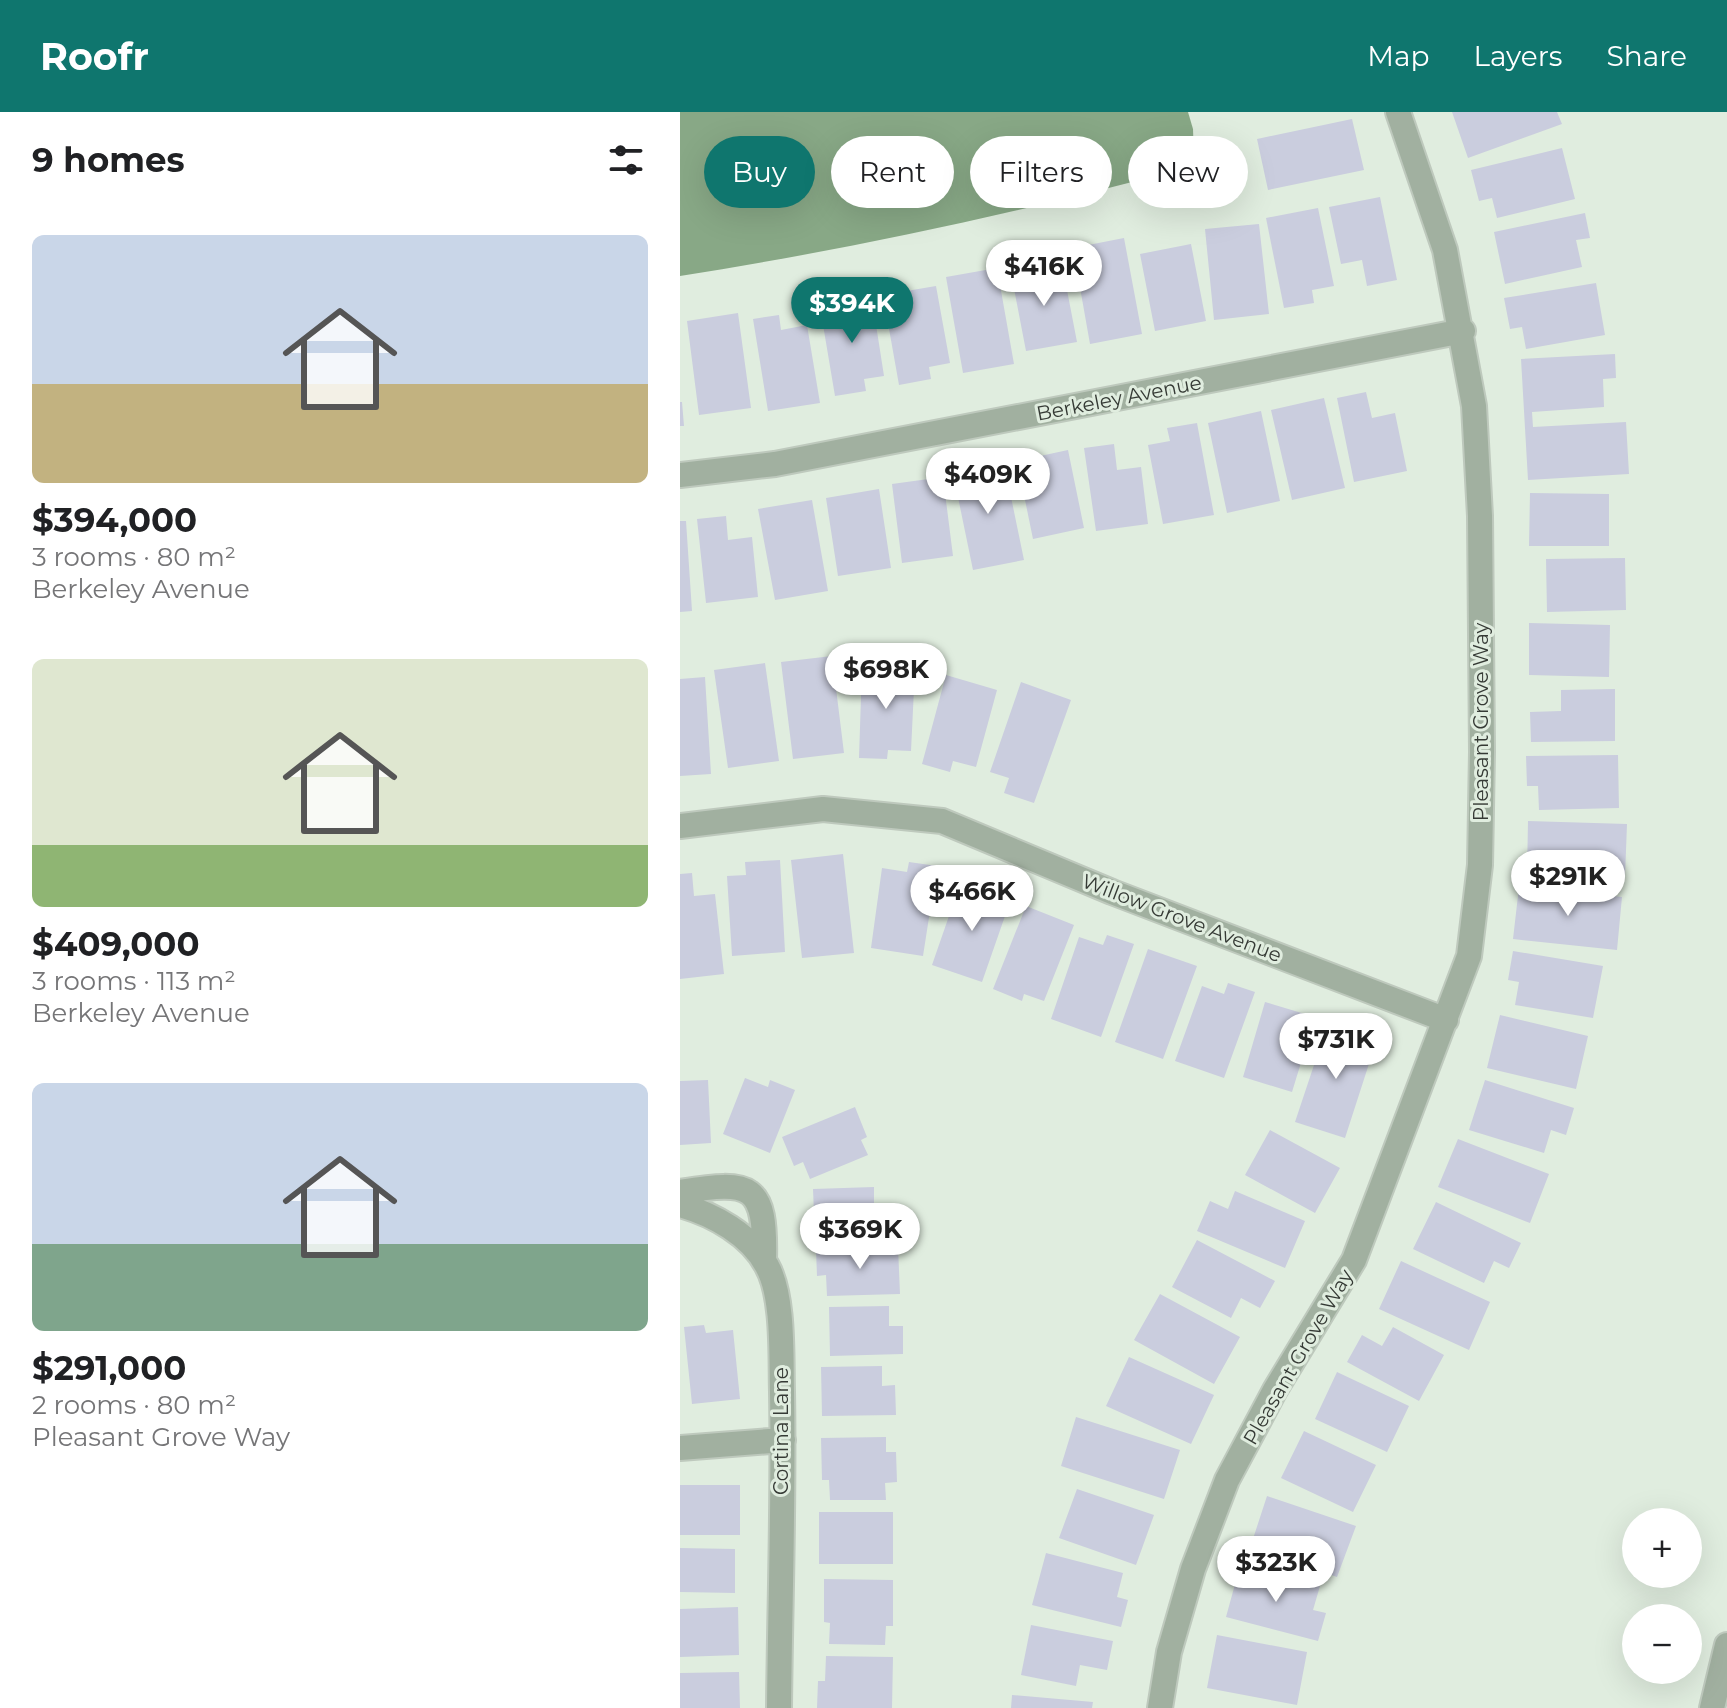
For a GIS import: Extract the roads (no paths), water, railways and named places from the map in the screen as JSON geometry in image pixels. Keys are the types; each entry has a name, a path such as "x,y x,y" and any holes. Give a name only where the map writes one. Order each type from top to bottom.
{"street":[{"name":"Pleasant Grove Way","path":"1160,1708 1169,1652 1193,1569 1227,1480 1275,1390 1354,1260 1469,956 1480,865 1480,516 1474,406 1463,331 1445,250 1398,112"},
{"name":"Berkeley Avenue","path":"680,475 775,464 1463,331"},
{"name":"Willow Grove Avenue","path":"680,826 823,809 942,821 1112,892 1446,1020"},
{"name":"Cortina Lane","path":"680,1192 742,1188 756,1196 763,1213 764,1260 772,1280 781,1346 783,1440 779,1708"},
{"path":"680,1205 724,1224 745,1239 764,1260"},
{"path":"680,1448 783,1440"},
{"path":"1712,1708 1727,1645"}]}
